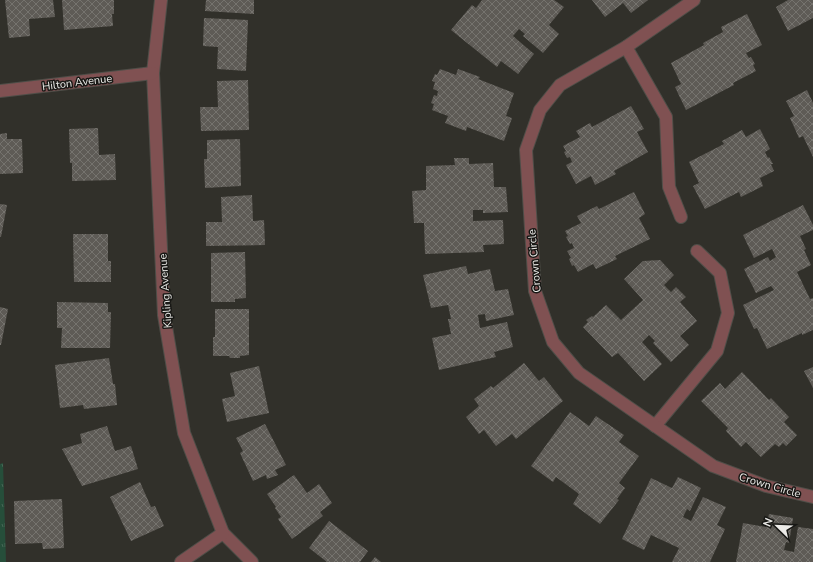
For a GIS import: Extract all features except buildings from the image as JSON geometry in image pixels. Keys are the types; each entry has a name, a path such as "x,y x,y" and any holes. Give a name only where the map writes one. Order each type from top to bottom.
{"street":[{"name":"Kipling Avenue","path":"161,0 154,73 164,315 184,433 223,533 252,562"},
{"name":"Crown Circle","path":"694,0 626,47 560,85 540,110 526,150 535,291 553,342 579,373 712,466 766,486 813,497"},
{"path":"626,47 666,117 669,187 681,216"},
{"name":"Hilton Avenue","path":"0,91 154,73"},
{"path":"655,426 718,351 728,313 720,273 697,251"},
{"path":"181,562 223,533"}],"green space":[{"path":"3,463 6,562 0,562 0,464"}]}
